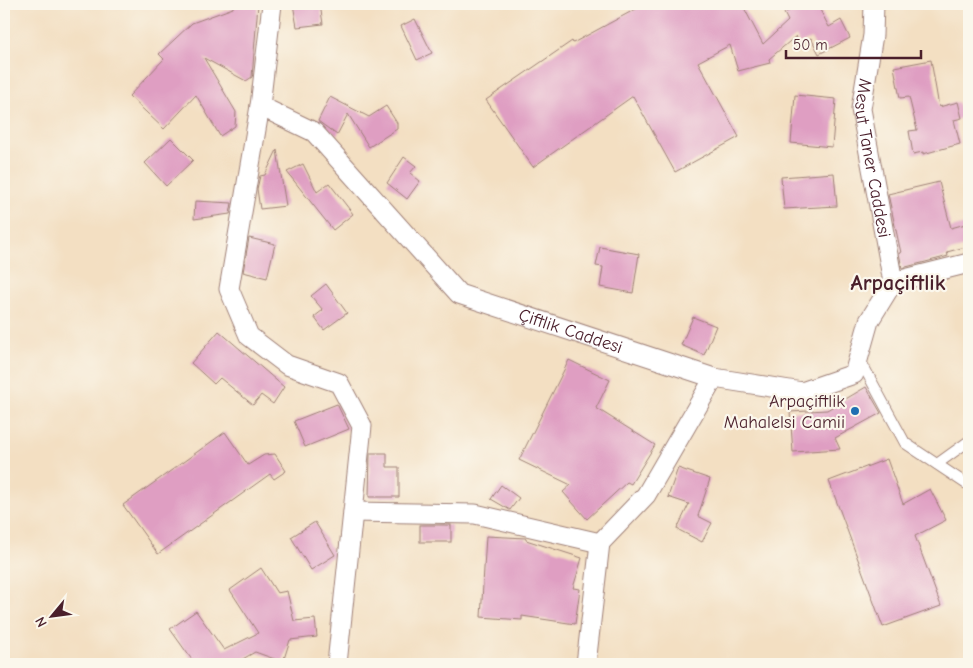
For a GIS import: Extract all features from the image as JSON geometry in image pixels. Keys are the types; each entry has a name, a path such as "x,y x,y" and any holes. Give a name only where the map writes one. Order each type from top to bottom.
{"street":[{"path":"272,4 260,106 229,289 249,336 287,365 339,383 362,426 337,664"},
{"name":"Mesut Taner Caddesi","path":"874,4 873,35 861,109 893,282"},
{"name":"Çiftlik Caddesi","path":"260,106 314,132 459,294 714,378 802,392 854,374 870,321 893,282"},
{"path":"893,282 969,263"},
{"path":"586,664 600,543 646,495 714,378"},
{"path":"353,512 475,514 600,543"}],"lane":[{"path":"859,358 905,443 965,483 969,482"},
{"path":"937,464 969,441"}],"building":[{"path":"233,4 258,4 252,77 246,81 204,58 236,112 235,126 220,136 196,95 164,129 129,96 164,59 159,54 192,23 233,8"},
{"path":"293,4 320,4 323,24 297,27"},
{"path":"645,4 742,4 763,44 788,21 784,13 803,4 817,4 829,27 841,20 850,38 819,54 811,38 799,43 796,36 769,59 770,63 738,71 730,45 698,62 739,137 675,172 633,96 533,167 486,100 572,41 573,43"},
{"path":"415,19 432,53 417,60 401,26"},
{"path":"931,60 939,107 958,102 962,118 954,120 960,144 923,154 923,152 913,154 909,131 917,130 909,97 900,98 894,67"},
{"path":"795,95 836,99 832,147 791,143"},
{"path":"330,97 369,117 386,106 397,123 397,129 369,147 348,114 337,135 318,121"},
{"path":"171,138 193,160 166,186 145,163"},
{"path":"277,150 286,206 260,209 257,189 260,176 265,175"},
{"path":"404,157 416,166 410,173 420,181 407,199 387,183"},
{"path":"303,164 317,192 329,183 353,214 333,230 287,172"},
{"path":"834,173 837,206 784,209 781,177"},
{"path":"939,182 951,228 969,223 969,246 947,252 948,256 902,268 899,253 901,253 888,194"},
{"path":"195,201 232,203 230,214 194,219"},
{"path":"249,238 275,244 267,278 243,272"},
{"path":"600,247 639,254 633,293 600,287 603,267 596,266"},
{"path":"326,284 347,313 324,330 314,317 323,310 311,296"},
{"path":"693,317 716,326 704,355 681,345"},
{"path":"219,331 284,387 273,404 261,395 253,405 220,378 214,384 191,363"},
{"path":"569,360 610,380 596,408 655,445 631,484 627,482 587,519 563,492 571,485 519,460"},
{"path":"866,387 881,413 835,438 840,449 793,452 790,412 827,410"},
{"path":"337,404 349,429 305,447 294,421"},
{"path":"225,432 248,465 264,455 275,454 286,471 274,479 270,474 158,554 123,505"},
{"path":"370,453 387,453 387,467 399,467 399,497 369,497"},
{"path":"887,459 903,504 930,489 946,520 915,536 941,606 883,627 829,481"},
{"path":"678,468 710,479 698,516 712,523 702,542 677,529 689,504 668,497"},
{"path":"501,485 519,498 510,510 491,499"},
{"path":"315,522 335,555 311,570 291,537"},
{"path":"420,525 451,525 451,542 420,542"},
{"path":"486,536 526,538 526,540 582,558 573,588 580,589 575,624 522,616 522,620 481,617"},
{"path":"261,568 277,593 287,591 294,621 315,619 317,637 290,640 283,662 255,652 234,664 195,664 170,629 196,611 224,650 258,633 230,590"}],"place":[{"name":"Arpaçiftlik Mahalelsi Camii","path":"855,411"}],"district":[{"name":"Arpaçiftlik","path":"898,282"}]}
